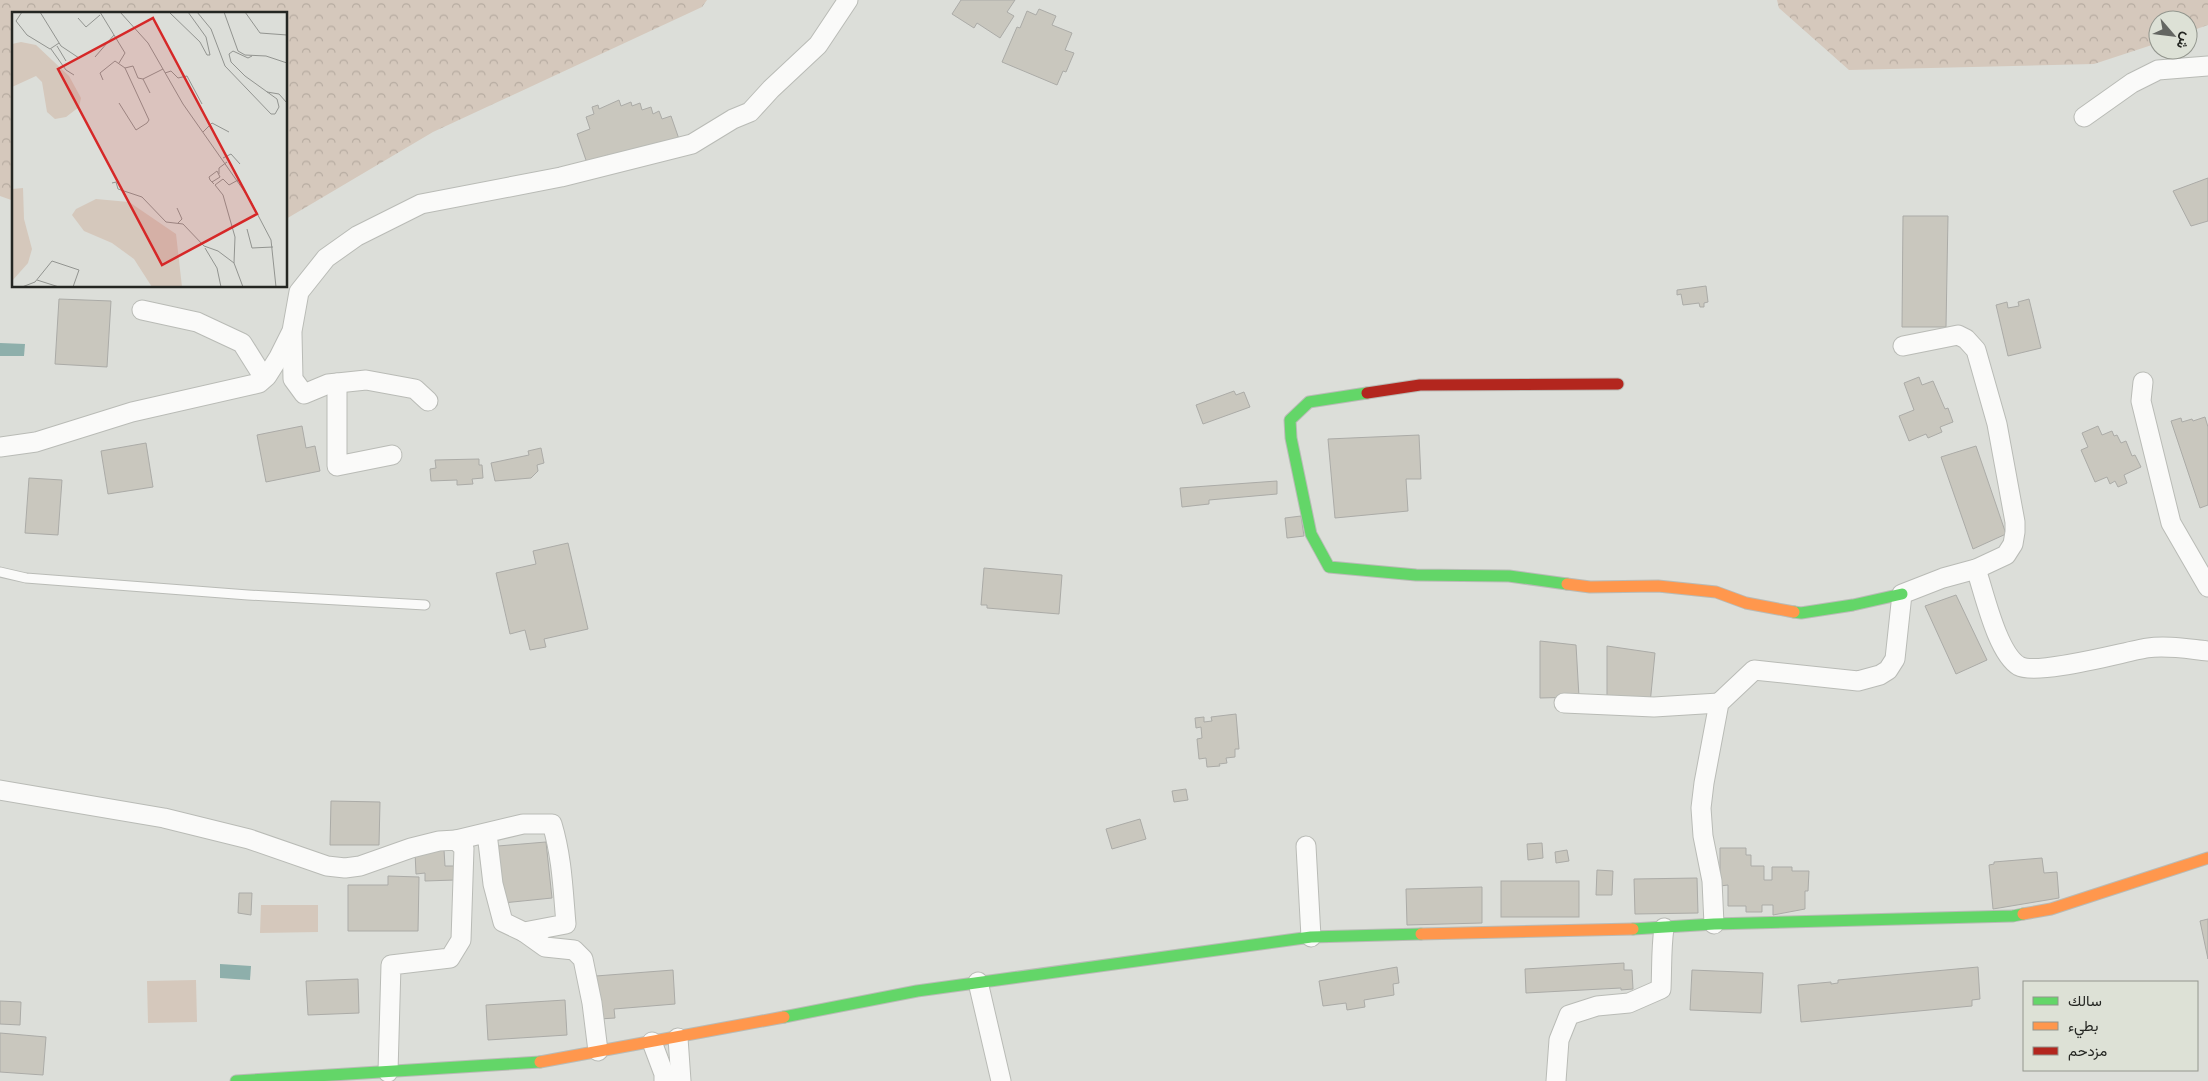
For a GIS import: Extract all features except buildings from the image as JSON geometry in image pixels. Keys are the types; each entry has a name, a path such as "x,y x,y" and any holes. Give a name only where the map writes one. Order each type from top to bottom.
{"main road":[{"path":"1618,384 1420,385 1309,402 1290,420 1291,438 1311,534 1329,567 1416,575 1509,576 1590,586 1658,586 1716,592 1746,603 1801,613 1853,605 1902,594"},
{"path":"236,1081 538,1062 678,1038 916,991 1311,937 1664,928 1714,924 2013,916 2051,909 2208,858"}],"street":[{"path":"428,401 415,389 366,380 328,384 304,394 293,379 292,331 299,292 326,258 357,236 421,204 561,177 692,144 733,119 750,112 771,89 818,46 848,0"},
{"path":"2084,117 2119,92 2158,70 2208,66"},
{"path":"142,310 197,322 242,343 264,378"},
{"path":"0,447 36,442 132,412 259,383 279,357 292,331"},
{"path":"1714,924 1712,881 1703,836 1700,808 1719,703 1754,670 1858,681 1880,675 1888,670 1895,659 1902,594 1943,578 1976,568 2006,555 2013,544 2015,527 1997,424 1976,350 1966,338 1958,335 1903,346"},
{"path":"2143,382 2141,401 2171,523 2208,587"},
{"path":"337,383 337,466 392,455"},
{"path":"1976,568 1995,631 2010,657 2018,666 2029,669 2066,664 2147,648 2174,647 2208,651"},
{"path":"1564,703 1654,708 1719,703"},
{"path":"0,790 164,818 249,839 327,866 336,867 360,866 411,848 439,841 456,840 523,824 552,824 562,871 566,924 524,932"},
{"path":"487,833 493,884 503,922 524,932 545,947 574,950 583,959 592,1003 598,1052"},
{"path":"388,1072 391,964 450,958 462,940 464,848 456,840"},
{"path":"1306,846 1311,937"},
{"path":"1556,1081 1560,1040 1569,1015 1597,1006 1629,1003 1661,989 1662,969 1660,950 1664,928"},
{"path":"978,982 1001,1081"},
{"path":"678,1038 681,1081"},
{"path":"652,1042 664,1074 664,1081"}],"lane":[{"path":"0,572 26,578 248,595 426,605"}],"green space":[{"path":"0,0 707,0 702,7 433,132 288,218 288,12 12,12 12,200 0,196"},
{"path":"1777,0 2208,0 2208,25 2198,28 2198,10 2148,10 2148,46 2094,64 1849,70 1779,8"},
{"path":"261,905 318,905 318,932 260,933"},
{"path":"196,980 197,1022 148,1023 147,981"}],"water":[{"path":"0,343 25,344 24,356 0,356"},
{"path":"220,964 251,966 250,980 220,978"}],"traffic: fast":[{"path":"1367,393 1309,402 1290,420 1291,438 1311,534 1329,567 1416,575 1509,576 1567,584"},
{"path":"1794,612 1801,613 1853,605 1902,594"},
{"path":"1633,929 1714,924 2013,916 2023,914"},
{"path":"784,1017 917,991 1311,937 1421,934"},
{"path":"236,1081 540,1062"}],"traffic: slow":[{"path":"1567,584 1590,587 1658,586 1716,592 1746,603 1794,612"},
{"path":"2023,914 2051,909 2208,858"},
{"path":"1421,934 1633,929"},
{"path":"540,1062 784,1017"}],"traffic: jam":[{"path":"1367,393 1420,385 1618,384"}]}
